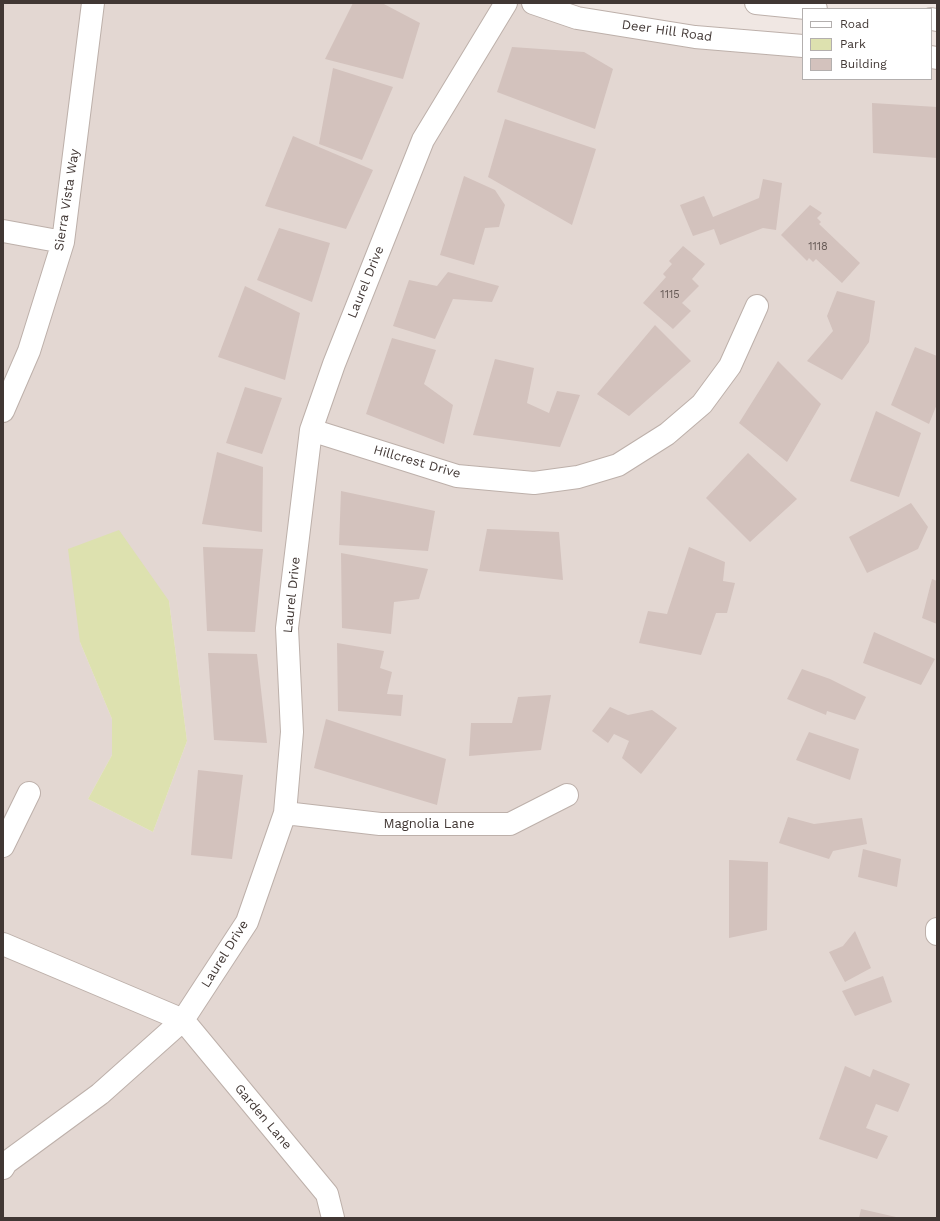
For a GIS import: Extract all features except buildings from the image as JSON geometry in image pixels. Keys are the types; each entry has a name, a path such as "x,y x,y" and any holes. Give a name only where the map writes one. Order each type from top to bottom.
{"street":[{"name":"Sierra Vista Way","path":"3,411 29,351 63,242 93,3"},
{"name":"Laurel Drive","path":"3,1168 6,1163 100,1094 183,1020 247,922 285,813 292,732 287,628 311,430 334,364 423,140 506,3"},
{"name":"Deer Hill Road","path":"533,3 577,18 687,35 802,46"},
{"path":"756,3 807,7"},
{"path":"3,231 63,242"},
{"name":"Hillcrest Drive","path":"311,430 457,476 534,483 578,477 618,466 667,434 702,404 730,366 757,306"},
{"path":"3,846 29,793"},
{"name":"Magnolia Lane","path":"285,813 380,824 510,824 567,795"},
{"path":"937,929 937,934"},
{"path":"3,944 183,1020"},
{"name":"Garden Lane","path":"183,1020 327,1194 333,1218"}],"shaded area":[{"path":"3,3 533,3 802,46 802,80 932,80 932,57 937,58 937,1218 3,1218","holes":["169,601 187,741 153,832 88,799 112,755 112,719 80,642"]}],"green space":[{"path":"119,530 169,601 187,741 153,832 88,799 112,755 112,719 80,642 68,549"}]}
